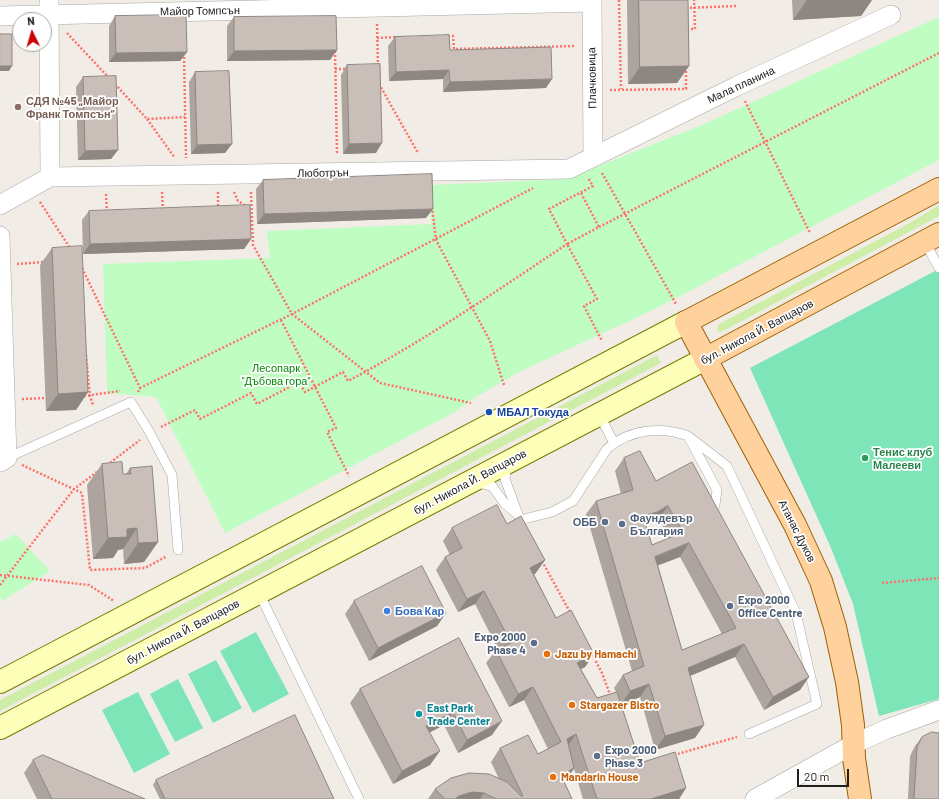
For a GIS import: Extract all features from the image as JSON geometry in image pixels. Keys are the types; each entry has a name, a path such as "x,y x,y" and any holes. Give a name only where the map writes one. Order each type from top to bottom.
{"main road":[{"path":"0,682 681,313 939,189"},
{"name":"бул. Никола Й. Вапцаров","path":"0,728 706,359 932,238"},
{"name":"Атанас Дуков","path":"681,313 795,524 821,582 835,627 847,682 851,707 854,751 860,799"},
{"name":"Атанас Дуков","path":"845,799 854,751"}],"street":[{"name":"Майор Томпсън","path":"0,16 49,7 592,1"},
{"name":"Плачковица","path":"587,160 592,90 592,1"},
{"path":"0,205 50,177 49,7"},
{"name":"Мала планина","path":"587,160 738,86 891,15"},
{"name":"Люботрън","path":"50,177 570,169 587,160"},
{"path":"0,236 2,380 6,400 4,460"},
{"path":"755,799 854,751 887,729 939,710"}],"lane":[{"path":"932,238 939,268"},
{"path":"4,460 130,402 150,433 172,476 178,550"},
{"path":"599,414 614,443"},
{"path":"520,455 506,471 505,479 514,499 517,514 520,520 552,512 573,501 607,449 614,443 644,431 656,430 677,432 688,436 727,466 796,613 817,704 749,734"},
{"path":"688,436 716,490 715,505 706,518"},
{"path":"464,485 477,483 492,486 505,504 517,514"},
{"path":"259,592 359,799"}],"path":[{"path":"619,0 621,89"},
{"path":"686,37 686,29 695,29 694,0"},
{"path":"681,8 736,6"},
{"path":"49,7 147,119 186,175"},
{"path":"446,36 453,36 454,49 592,46"},
{"path":"371,68 378,68 378,38 400,37"},
{"path":"335,50 337,173"},
{"path":"184,51 186,175"},
{"path":"106,466 150,433 195,410 200,419 251,393 257,404 299,382 305,392 343,372 348,381 366,372 472,308 567,244 939,53"},
{"path":"592,90 686,89 686,66"},
{"path":"335,69 349,69"},
{"path":"378,83 428,172"},
{"path":"738,86 810,233"},
{"path":"147,119 185,117"},
{"path":"587,160 593,186 549,209 597,299 584,306 602,341"},
{"path":"587,160 625,213 681,313"},
{"path":"250,174 253,245 292,314 380,383 471,403"},
{"path":"30,188 74,254"},
{"path":"133,389 140,388 281,320 534,188"},
{"path":"581,193 599,227"},
{"path":"432,202 436,240 490,341 504,385"},
{"path":"163,210 163,217"},
{"path":"218,210 219,215"},
{"path":"107,211 107,219"},
{"path":"1,265 48,262"},
{"path":"80,275 80,267 140,388"},
{"path":"281,320 316,386 336,428 327,432 349,476"},
{"path":"86,351 90,396 98,416"},
{"path":"130,402 140,388"},
{"path":"77,396 90,396 126,390"},
{"path":"6,400 45,398"},
{"path":"4,460 82,493 90,570 145,568 178,550"},
{"path":"0,585 74,489 100,470"},
{"path":"538,555 572,617"},
{"path":"0,575 89,585 114,601"},
{"path":"882,583 939,578"},
{"path":"591,652 602,673 613,701"},
{"path":"673,756 749,734"}],"green space":[{"name":"Лесопарк \"Дъбова гора\"","path":"939,17 939,160 655,309 517,373 471,400 455,412 225,533 156,397 107,393 103,264 270,258 267,231 431,224 429,185 566,179 702,125"},
{"path":"939,205 939,216 723,331 719,332 717,330 719,324 908,224"},
{"name":"Тенис клуб Малееви","path":"939,269 939,699 879,716 853,604 831,548 750,368"},
{"path":"657,355 661,363 0,711 0,700"},
{"path":"16,534 50,571 2,601 0,596 0,542"},
{"path":"256,632 289,694 253,713 220,651"},
{"path":"216,660 242,708 213,723 188,674"},
{"path":"178,679 203,728 175,742 150,694"},
{"path":"138,692 170,754 134,773 102,710"}],"building":[{"path":"639,0 688,0 689,66 640,67"},
{"path":"186,15 187,52 116,53 115,16"},
{"path":"336,16 337,50 234,51 234,17"},
{"path":"0,34 12,34 12,66 0,66"},
{"path":"449,35 450,50 551,47 552,79 450,82 449,70 396,72 395,37"},
{"path":"380,64 382,143 349,144 347,65"},
{"path":"229,71 232,144 197,145 195,72"},
{"path":"116,76 118,150 85,151 83,77"},
{"path":"432,174 433,209 264,214 263,180"},
{"path":"250,205 251,239 90,244 89,211"},
{"path":"82,246 88,392 58,394 52,248"},
{"name":"Expo 2000 Office Centre","path":"640,451 656,481 692,462 809,677 773,697 744,644 688,668 704,725 665,736 649,684 630,691 623,675 644,666 596,501 633,490 624,458","holes":["668,506 683,532 652,545 643,516 657,512","689,543 736,628 682,650 655,557"]},
{"path":"122,462 123,474 131,474 130,468 152,466 158,542 138,543 137,528 127,529 127,537 108,538 102,464"},
{"path":"497,505 507,524 521,516 545,560 530,568 556,618 571,610 594,654 577,663 597,698 617,692 640,763 675,752 686,788 651,799 597,799 576,734 567,739 574,768 561,775 572,799 496,799 484,793 472,792 459,796 455,799 445,799 435,789 451,778 469,773 489,774 507,782 521,796 523,796 500,748 528,735 538,754 561,742 533,687 518,694 496,650 511,643 484,591 467,599 445,557 462,548 452,528"},
{"path":"422,566 446,613 378,648 354,601"},
{"name":"East Park Trade Center","path":"459,638 502,721 467,740 453,712 426,726 440,751 402,771 360,689"},
{"path":"295,715 334,799 165,799 156,780"},
{"path":"932,732 939,732 939,799 914,799 917,747 922,737"},
{"path":"43,755 145,799 52,799 33,760"}],"place":[{"name":"СДЯ №45 „Майор Франк Томпсън“","path":"18,107"},
{"name":"МБАЛ Токуда","path":"489,412"},
{"name":"Тенис клуб Малееви","path":"865,458"},
{"name":"ОББ","path":"605,522"},
{"name":"Фаундевър България","path":"622,524"},
{"name":"Expo 2000 Office Centre","path":"730,606"},
{"name":"Бова Кар","path":"387,611"},
{"name":"Expo 2000 Phase 4","path":"534,643"},
{"name":"Jazu by Hamachi","path":"547,654"},
{"name":"Stargazer Bistro","path":"572,705"},
{"name":"East Park Trade Center","path":"419,714"},
{"name":"Expo 2000 Phase 3","path":"597,756"},
{"name":"Mandarin House","path":"553,777"}]}
